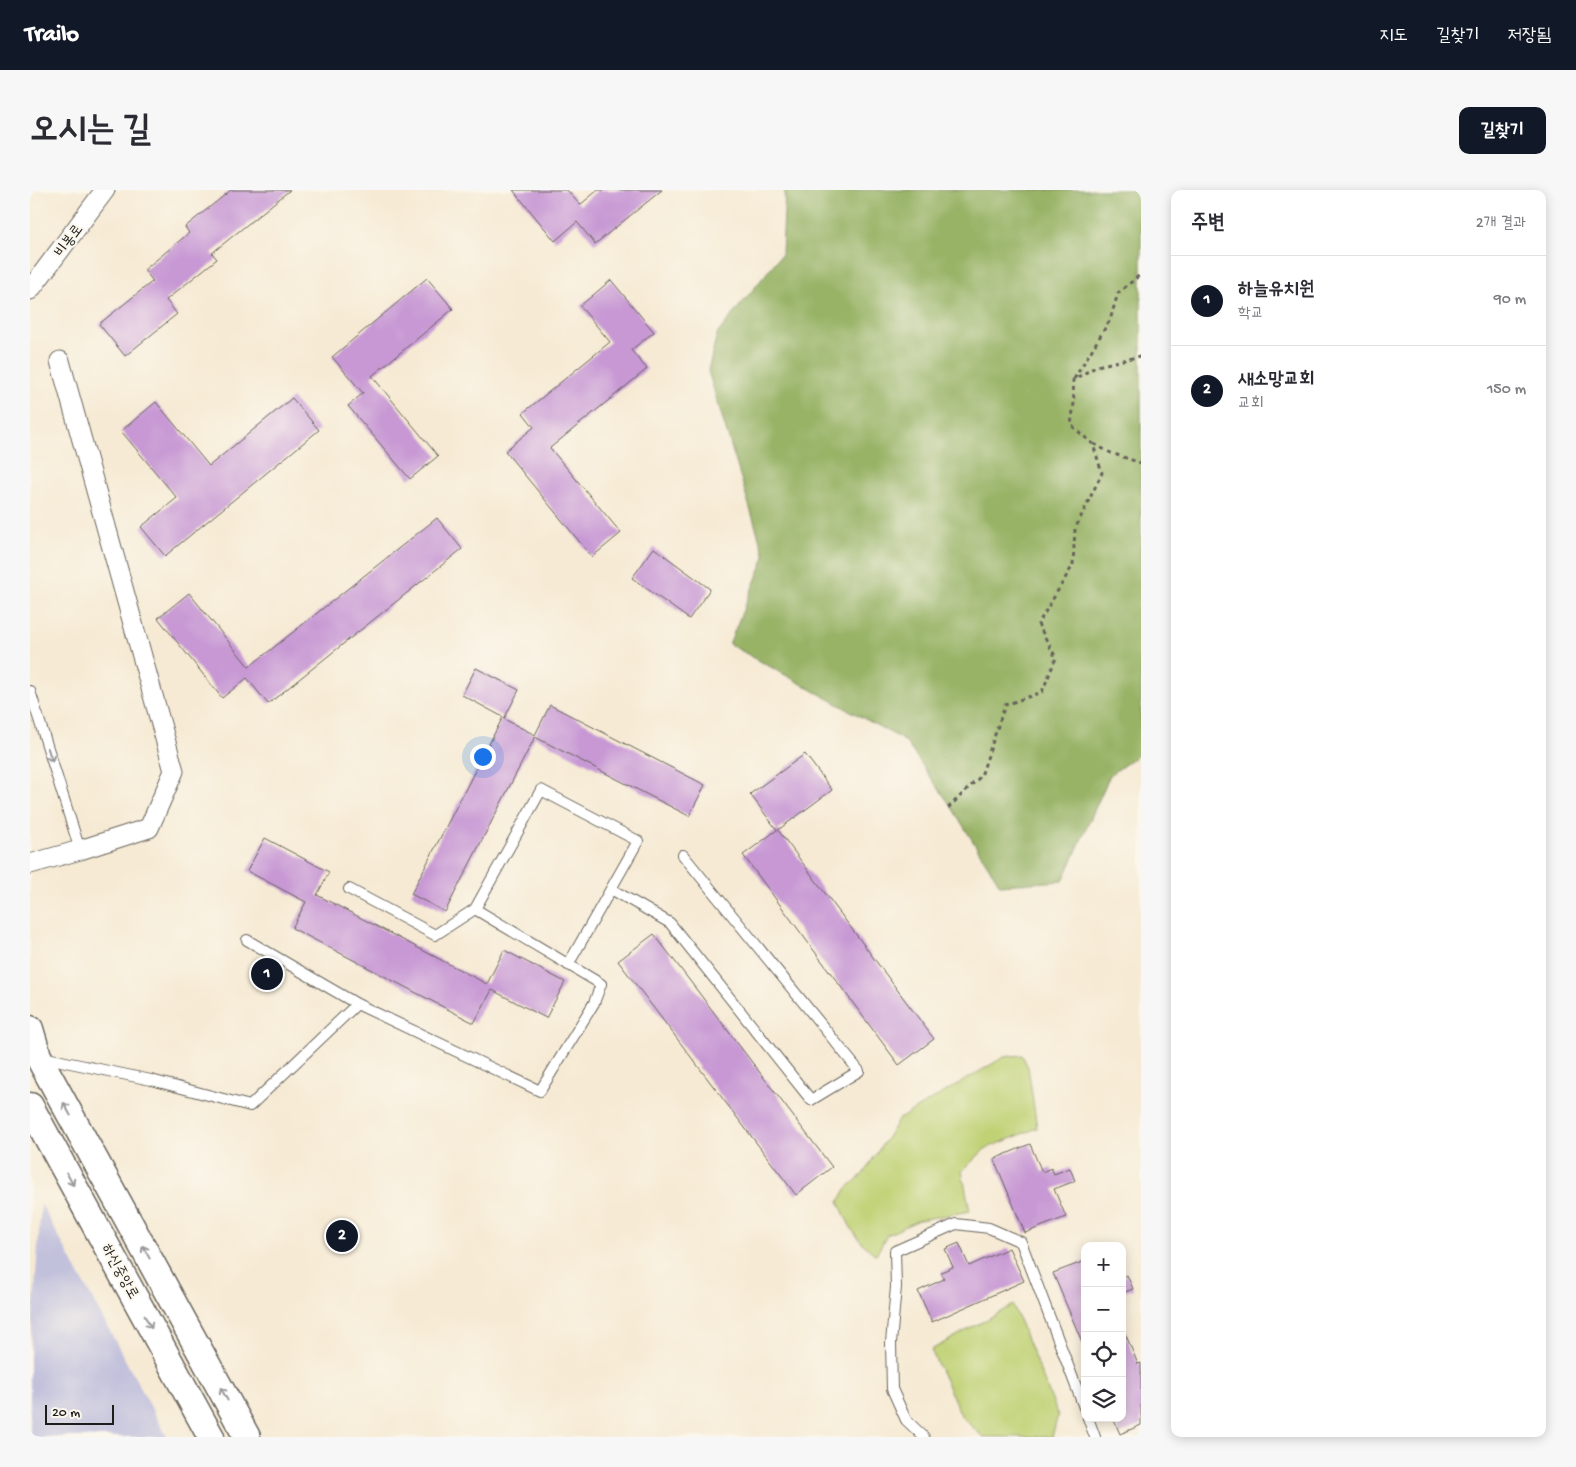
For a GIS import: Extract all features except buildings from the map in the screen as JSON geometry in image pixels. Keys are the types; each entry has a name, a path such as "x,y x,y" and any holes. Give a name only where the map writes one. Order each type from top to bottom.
{"street":[{"name":"비봉로","path":"30,290 105,190"},
{"path":"30,864 149,828 174,771 60,361"},
{"path":"30,1029 34,1057 247,1437"},
{"name":"하신중앙로","path":"30,1106 211,1437"}],"lane":[{"path":"30,691 80,850"},
{"path":"349,889 435,935 475,910 541,790 638,841 568,965"},
{"path":"611,889 670,924 811,1100 859,1071 683,855"},
{"path":"247,940 357,1004 540,1091 594,1003 601,984 475,910"},
{"path":"34,1057 151,1080 250,1106 357,1004"},
{"path":"924,1437 906,1420 892,1389 891,1343 896,1287 895,1251 956,1224 989,1228 1021,1242 1081,1400"},
{"path":"1089,1422 1095,1437"}],"path":[{"path":"1141,274 1118,293 1110,320 1073,380 1074,403 1071,425 1093,444 1111,453 1141,463"},
{"path":"1073,380 1097,366 1141,356"},
{"path":"948,808 981,776 1005,705 1042,692 1056,658 1038,624 1073,565 1075,529 1102,473 1093,444"}],"shaded area":[{"path":"41,1204 167,1437 30,1437 30,1357"}],"green space":[{"path":"785,190 1141,190 1141,753 1110,775 1063,881 1000,885 951,806 905,741 729,644 765,557 708,371 717,334 782,254"},
{"path":"1022,1055 1028,1067 1037,1128 985,1149 962,1171 970,1211 919,1220 887,1235 876,1255 853,1232 846,1218 839,1202 846,1189 863,1174 899,1119 1004,1057"},
{"path":"1013,1305 1058,1415 1052,1437 983,1437 962,1417 931,1350"}],"place":[{"name":"하늘유치원","path":"267,974"},
{"name":"새소망교회","path":"342,1236"}]}
